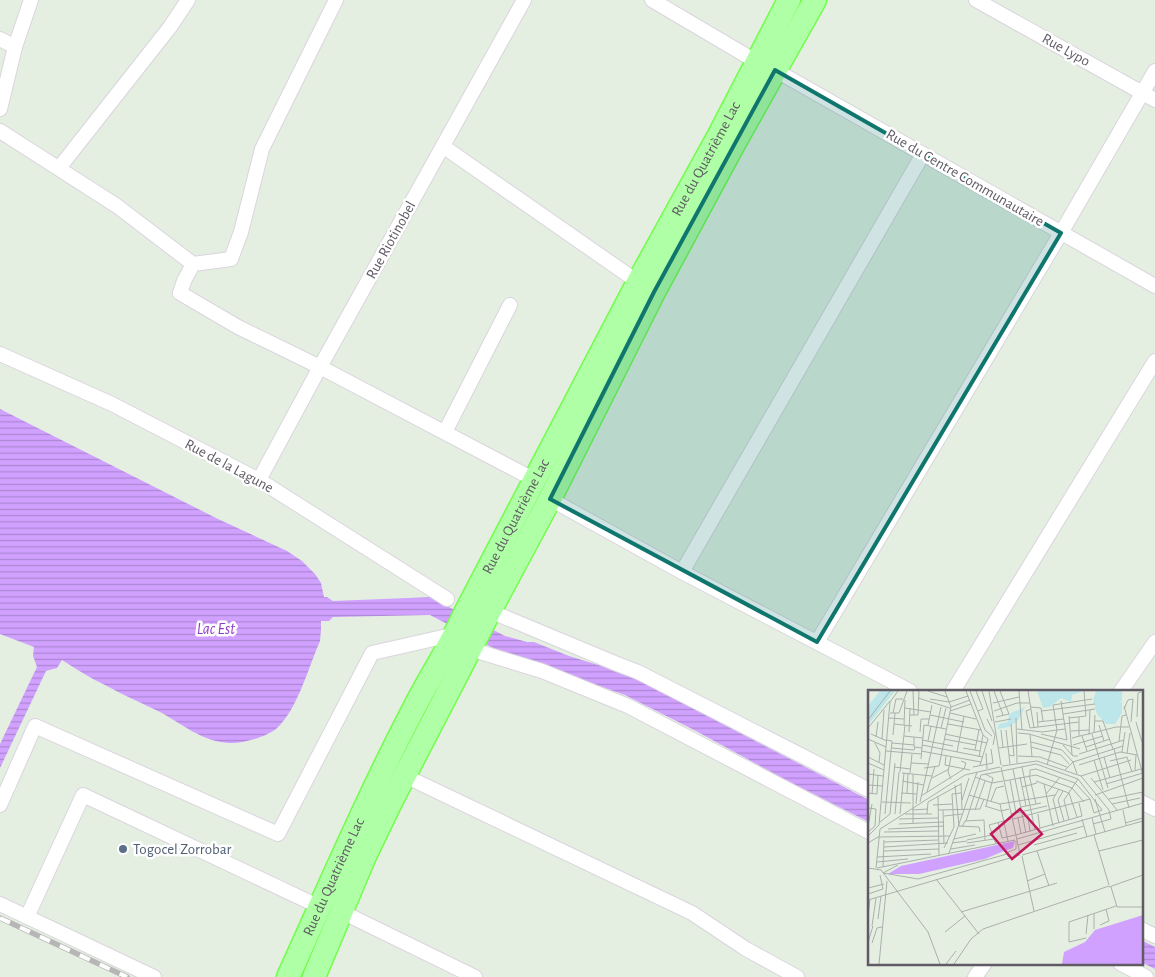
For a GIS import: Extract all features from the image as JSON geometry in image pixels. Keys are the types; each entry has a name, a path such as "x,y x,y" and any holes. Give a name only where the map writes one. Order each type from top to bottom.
{"main road":[{"path":"766,66 789,0"},
{"path":"766,66 815,0"},
{"name":"Rue du Quatrième Lac","path":"288,977 349,842 414,708 463,641 490,611 550,499 654,292 727,139 766,66"},
{"name":"Rue du Quatrième Lac","path":"314,977 366,856 405,776 463,641 466,611 638,282 727,139"}],"street":[{"path":"0,109 15,47 31,0"},
{"path":"59,168 170,27 188,0"},
{"path":"0,131 117,206 193,264 231,258 241,232 262,148 336,0"},
{"name":"Rue Riotinobel","path":"259,480 524,0"},
{"name":"Rue du Centre Communautaire","path":"652,0 1155,286"},
{"name":"Rue Lypo","path":"976,0 1155,100"},
{"path":"0,39 15,47"},
{"path":"817,642 1061,233 1155,71"},
{"path":"444,147 638,282"},
{"path":"682,572 923,154"},
{"path":"193,264 180,293 238,326 535,480"},
{"path":"445,432 510,305"},
{"name":"Rue de la Lagune","path":"0,354 112,404 259,480 447,599"},
{"path":"954,690 1155,360"},
{"path":"550,499 682,572 908,690"},
{"path":"490,611 638,672 868,789"},
{"path":"0,805 35,726 278,834 372,653 463,641 628,706 868,831"},
{"path":"1122,690 1155,642"},
{"path":"405,776 692,913 746,949 797,977"},
{"path":"27,917 83,795 320,907"},
{"path":"1142,802 1155,809"},
{"path":"0,904 154,977"},
{"path":"342,912 475,977"},
{"path":"1142,930 1155,936"},
{"path":"975,977 984,964"},
{"path":"1122,964 1146,977"}],"highlighted area":[{"path":"775,70 1061,233 817,642 550,499 654,292"}],"water":[{"name":"Lac Est","path":"0,409 218,519 287,551 302,561 315,574 321,583 324,597 333,601 433,597 505,636 534,642 634,678 868,799 868,821 625,695 497,650 430,615 333,617 329,621 321,621 320,641 302,688 290,711 276,729 266,735 241,742 219,742 202,736 62,660 57,668 46,671 0,768 0,744 37,667 33,656 34,647 0,634"},
{"path":"1142,940 1155,947 1155,969 1142,962"}],"railway":[{"path":"0,918 127,977"}],"place":[{"name":"Togocel Zorrobar","path":"123,849"}]}
